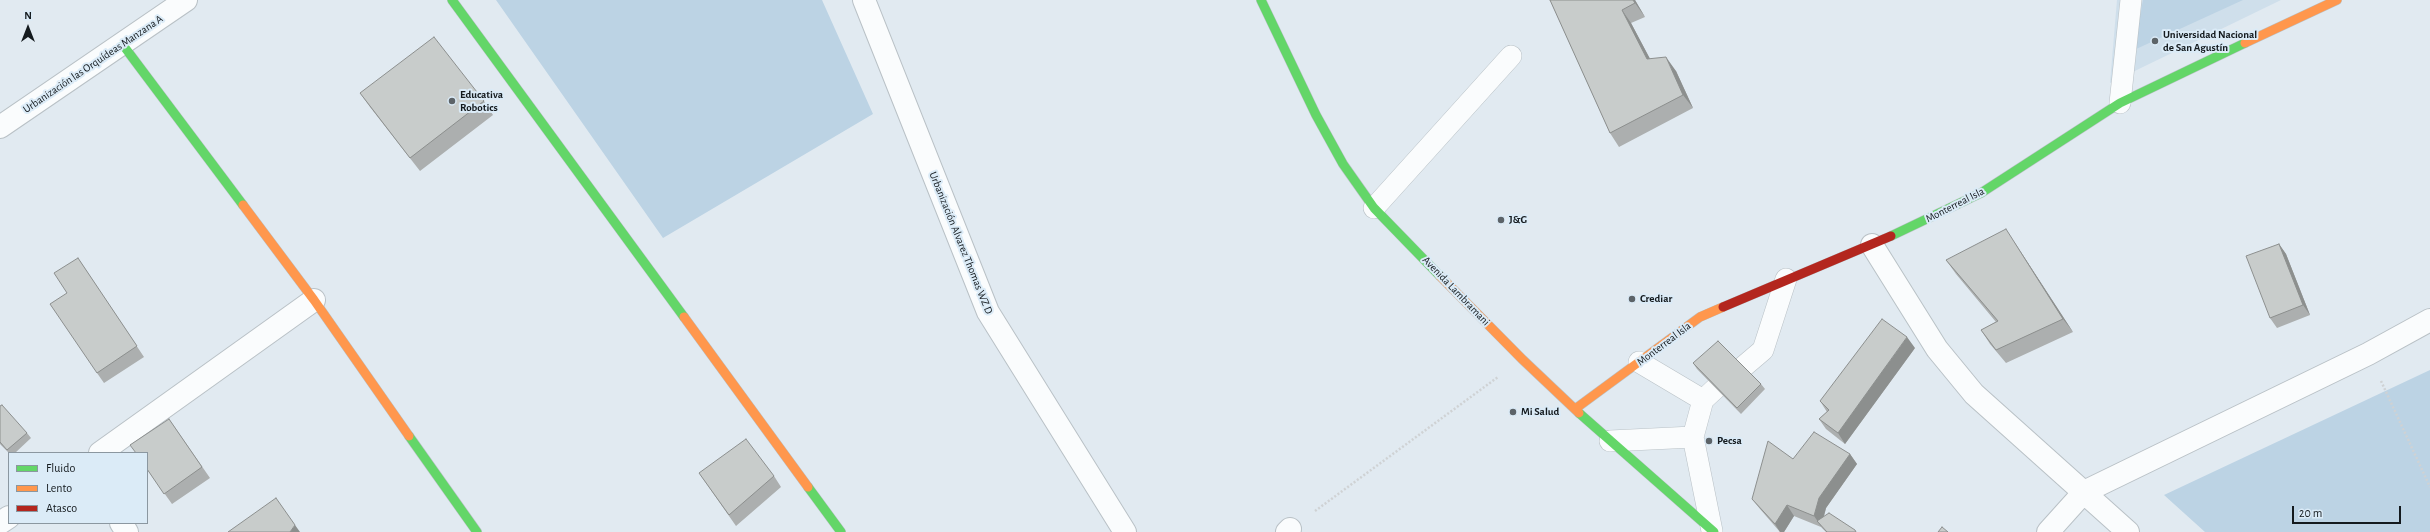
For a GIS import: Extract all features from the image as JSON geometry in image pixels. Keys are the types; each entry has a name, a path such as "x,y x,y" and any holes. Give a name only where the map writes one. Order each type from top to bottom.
{"street":[{"name":"Urbanización las Orquídeas Manzana A","path":"0,128 123,45 186,0"},
{"path":"452,0 841,532"},
{"name":"Urbanización Alvarez Thomas WZ D","path":"864,0 988,312 1125,532"},
{"name":"Avenida Lambramani","path":"1261,0 1316,116 1343,164 1374,208 1522,359 1610,441 1713,532"},
{"name":"Monterreal Isla","path":"1575,409 1700,317 1786,279 1872,245 1981,193 2120,103 2337,0"},
{"path":"123,45 314,300 477,532"},
{"path":"1872,245 1937,349 1974,394 2128,532"},
{"path":"101,452 314,300"},
{"path":"2048,532 2084,492 2368,354 2430,320"}],"lane":[{"path":"2120,103 2131,0"},
{"path":"1374,208 1511,56"},
{"path":"1743,367 1763,350 1786,279"},
{"path":"1639,362 1709,394 1693,436 1713,532"},
{"path":"1610,441 1693,436"}],"path":[{"path":"2368,354 2430,487"},
{"path":"1288,531 1522,359"}],"shaded area":[{"path":"496,0 822,0 873,114 663,238"},
{"name":"Universidad Nacional de San Agustín","path":"2117,0 2281,0 2110,83"},
{"path":"2143,0 2243,0 2134,50"},
{"path":"2430,370 2430,532 2205,532 2164,495"}],"building":[{"path":"1550,0 1633,0 1635,3 1622,10 1647,59 1666,57 1683,95 1610,133"},
{"path":"434,37 484,101 410,158 360,93"},
{"path":"2006,229 2063,319 1996,350 1981,330 1998,321 1946,260"},
{"path":"2279,244 2303,305 2270,318 2246,256"},
{"path":"78,258 137,346 97,373 50,304 67,293 54,273"},
{"path":"1882,319 1907,337 1838,433 1819,419 1829,410 1820,401"},
{"path":"1718,341 1761,384 1737,408 1693,363"},
{"path":"2,405 27,433 7,450 0,442 0,406"},
{"path":"169,419 202,467 164,494 148,470 148,452 135,452 130,445"},
{"path":"1814,432 1850,454 1819,498 1814,516 1787,505 1775,524 1752,499 1768,441 1793,459"},
{"path":"746,439 774,476 729,515 699,473"},
{"path":"276,498 295,525 290,532 228,532"},
{"path":"1829,513 1856,532 1827,532 1817,521"},
{"path":"1942,527 1948,532 1938,532"}],"traffic: fast":[{"path":"452,0 684,317"},
{"path":"1261,0 1316,115 1343,164 1374,208 1440,276"},
{"path":"1891,236 1981,193 2120,103 2245,43"},
{"path":"123,45 243,205"},
{"path":"1579,413 1714,532"},
{"path":"409,436 477,532"},
{"path":"808,487 841,532"}],"traffic: slow":[{"path":"2245,43 2337,0"},
{"path":"243,205 314,300 409,436"},
{"path":"1440,276 1522,359 1579,413"},
{"path":"1575,409 1700,317 1723,307"},
{"path":"684,317 808,487"}],"traffic: jam":[{"path":"1723,307 1891,236"}],"place":[{"name":"Universidad Nacional de San Agustín","path":"2155,41"},
{"name":"Educativa Robotics","path":"452,101"},
{"name":"J&G","path":"1501,220"},
{"name":"Crediar","path":"1632,299"},
{"name":"Mi Salud","path":"1513,412"},
{"name":"Pecsa","path":"1709,441"}]}
